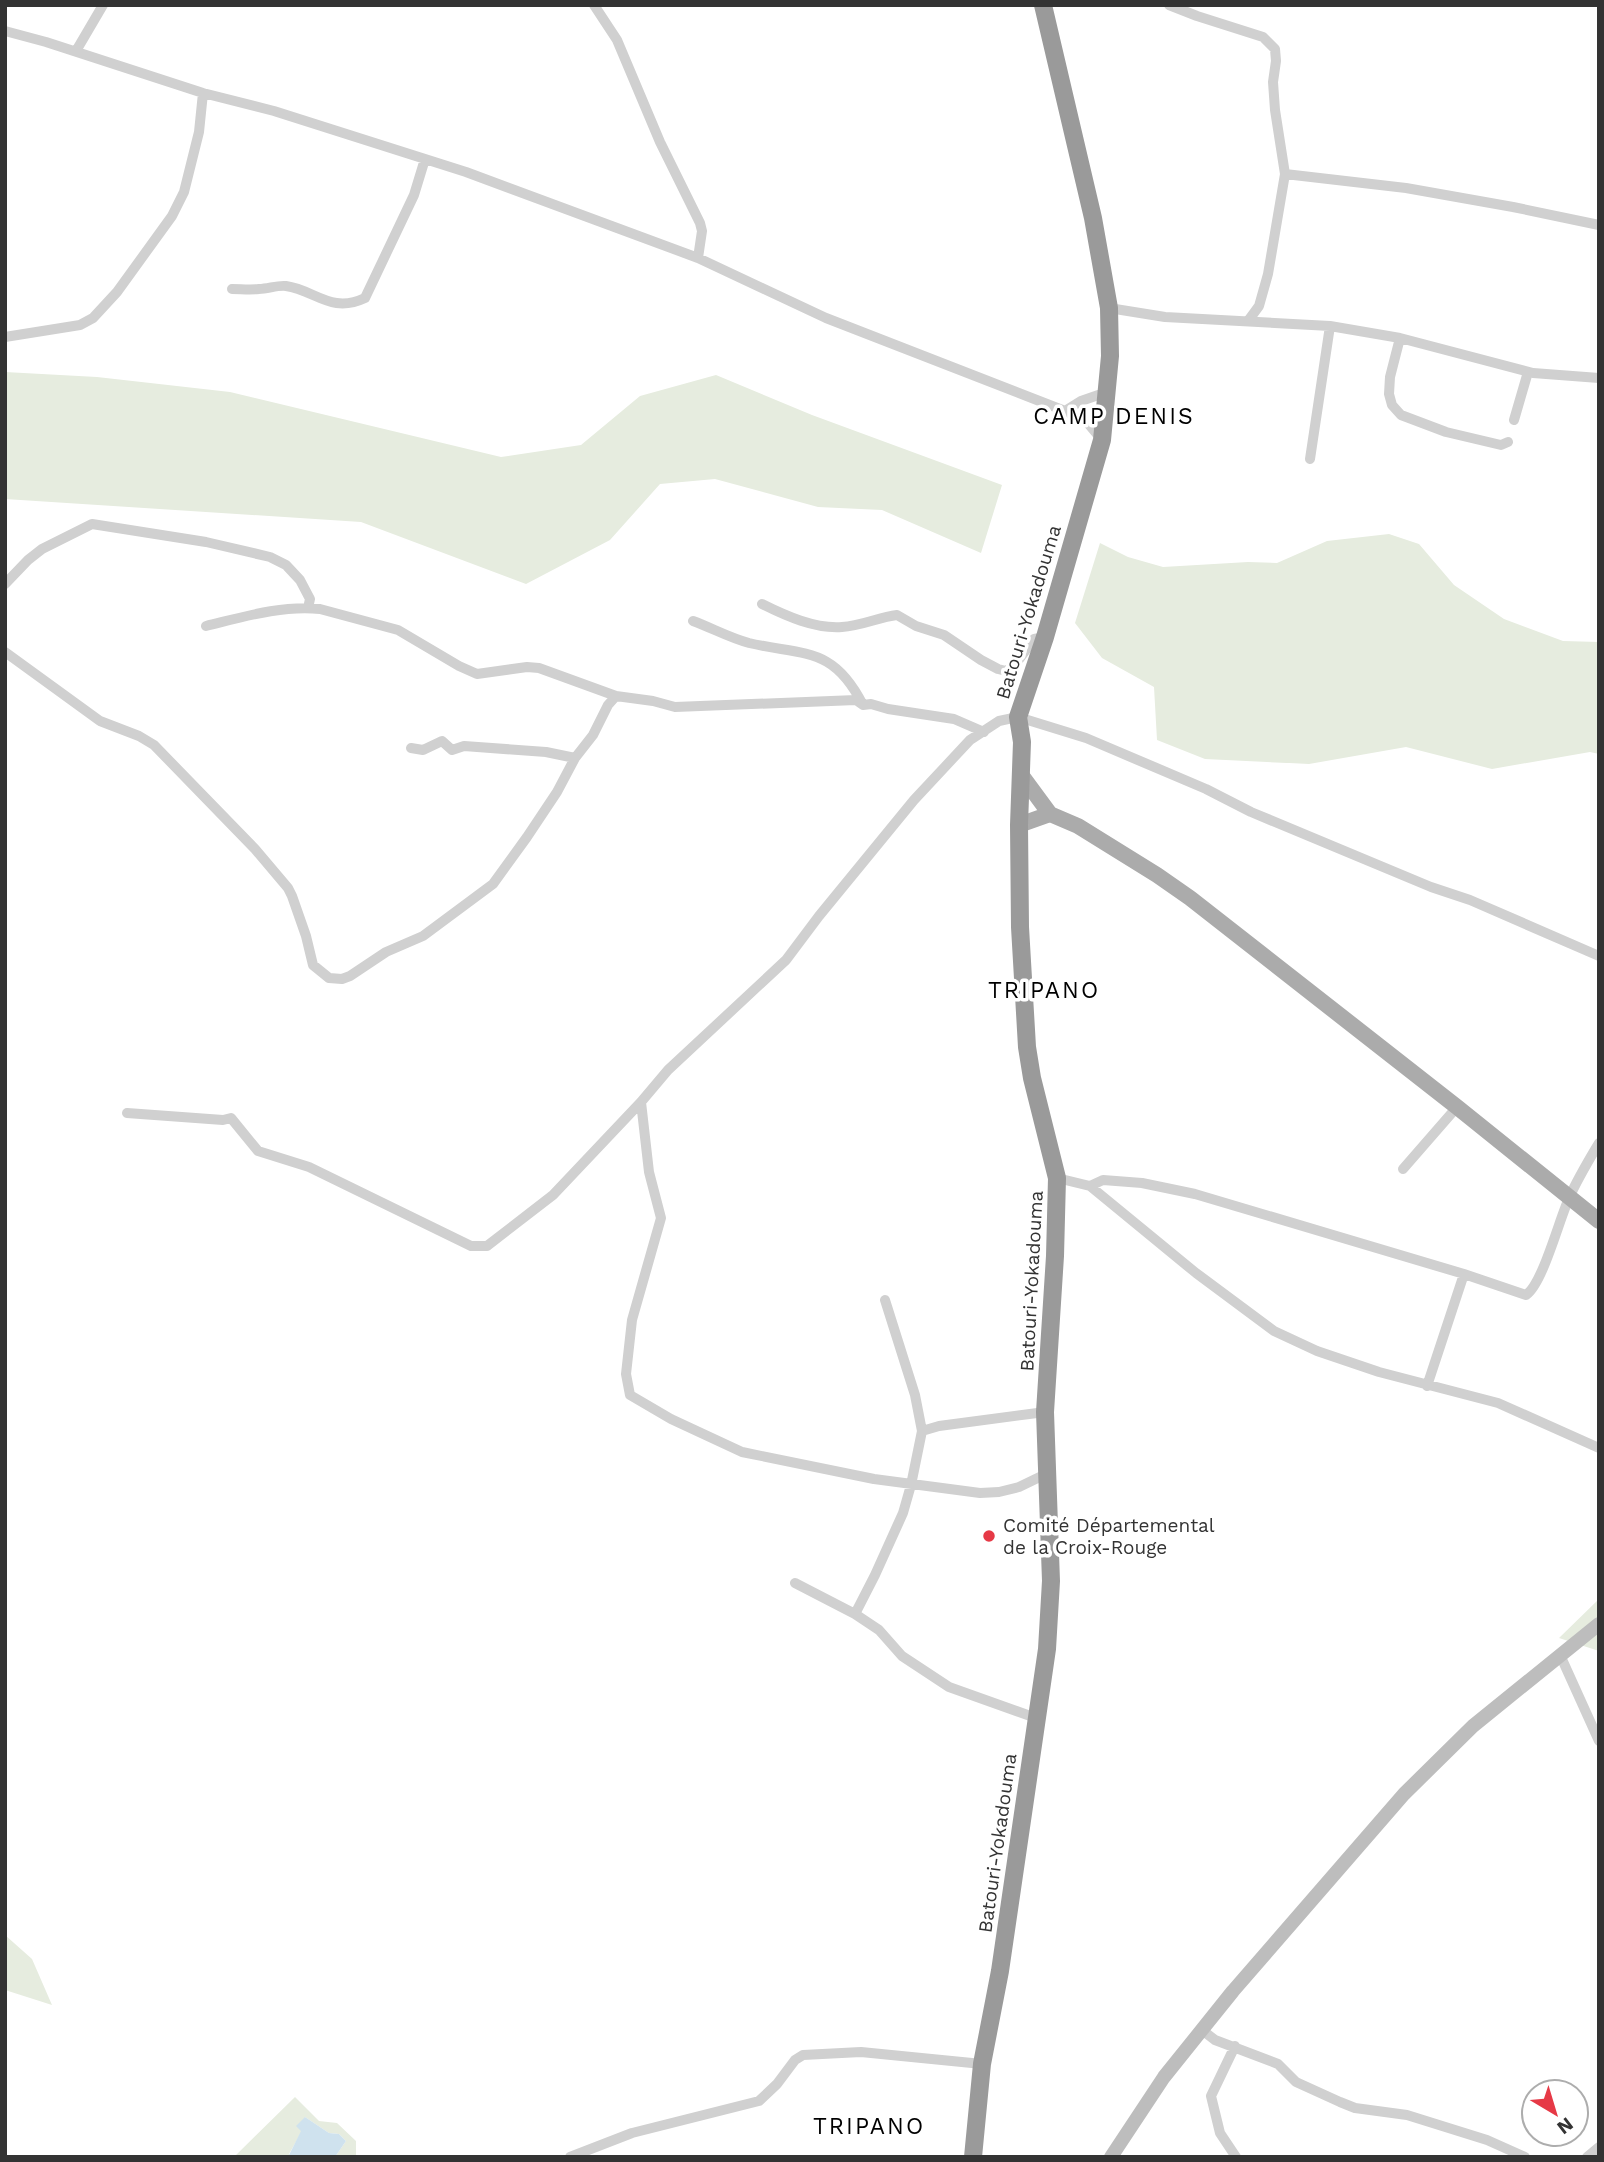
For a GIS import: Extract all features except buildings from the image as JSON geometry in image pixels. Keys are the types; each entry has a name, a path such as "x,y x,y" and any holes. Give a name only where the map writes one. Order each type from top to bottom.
{"highway":[{"name":"Batouri-Yokadouma","path":"973,2157 982,2064 1000,1971 1050,1618 1045,1412 1057,1178 1034,1090 1027,1047 1020,928 1019,825 1023,742 1018,717 1045,638 1102,440 1110,356 1109,308 1093,218 1043,5"}],"main road":[{"path":"1022,776 1050,814 1078,826 1179,890 1599,1221"},
{"path":"1019,825 1050,814"}],"street":[{"path":"76,51 103,5"},
{"path":"594,5 617,40 650,121 696,213 702,231 698,258"},
{"path":"1176,6 1263,37 1275,49 1275,110 1285,174 1268,274 1259,306 1248,321"},
{"path":"5,32 76,51 203,93 274,111 425,159 698,258 826,317 1065,411 1087,422 1102,440"},
{"path":"5,337 80,325 93,318 117,292 172,216 184,192 199,132 203,93"},
{"path":"232,289 261,289 282,285 294,287 330,302 354,304 365,298 414,195 425,159"},
{"path":"1285,174 1406,188 1599,225"},
{"path":"1259,306 1266,323"},
{"path":"1109,308 1165,317 1329,326 1400,338 1528,372 1599,379"},
{"path":"1310,459 1329,326"},
{"path":"1400,338 1390,377 1389,394 1392,405 1401,415 1446,432 1501,446 1508,442"},
{"path":"1514,420 1528,372"},
{"path":"1065,411 1081,401 1107,393"},
{"path":"5,584 43,549 92,524 206,542 270,556 286,565 300,580 310,599 308,608"},
{"path":"762,604 785,616 831,627 843,627 897,615 916,626 944,635 981,660 1006,671 1014,666 1034,639 1045,638"},
{"path":"206,626 252,614 308,608 344,614 398,629 477,674 527,667 539,668 616,696 675,707 856,700 863,705 871,704 954,719 984,732"},
{"path":"693,621 745,642 823,658 842,673 863,705"},
{"path":"5,652 100,721 139,736 154,746 222,814 280,878 292,896 313,965 324,976 334,979 350,976 386,952 423,936 493,884 527,837 616,696"},
{"path":"127,1113 223,1120 230,1118 258,1151 309,1167 471,1246 487,1246 553,1195 668,1070 786,960 914,800 970,740 999,721 1018,717 1086,738 1251,811 1599,956"},
{"path":"411,748 423,750 442,741 452,750 464,746 546,752 575,758"},
{"path":"641,1102 649,1172 661,1218 632,1320 626,1374 630,1395 671,1419 742,1452 911,1485 980,1493 999,1492 1035,1481 1046,1474"},
{"path":"1404,1169 1457,1107"},
{"path":"1090,1186 1103,1180 1142,1183 1195,1194 1464,1274 1523,1295 1529,1294 1558,1231 1569,1196 1599,1143"},
{"path":"1057,1178 1090,1186 1196,1273 1274,1331 1317,1351 1427,1386 1498,1403 1599,1448"},
{"path":"1427,1386 1464,1274"},
{"path":"855,1614 896,1530 911,1485 922,1431 915,1395 885,1300"},
{"path":"922,1431 939,1426 1045,1412"},
{"path":"795,1583 855,1614 879,1630 902,1656 949,1688 1036,1718"},
{"path":"1111,2157 1164,2077 1233,1991 1404,1794 1473,1726 1599,1625"},
{"path":"1561,1657 1599,1741"},
{"path":"1202,2030 1215,2040 1278,2064 1296,2082 1355,2108 1406,2115 1487,2140 1525,2157"},
{"path":"1235,2046 1211,2096 1220,2133 1236,2157"},
{"path":"570,2157 632,2133 759,2101 777,2084 795,2060 803,2055 861,2052 982,2064"},
{"path":"1587,2157 1599,2147"}],"shaded area":[{"path":"5,372 97,377 230,392 501,457 581,445 640,396 716,375 812,415 1002,485 981,553 882,510 818,507 715,479 660,484 610,540 526,584 361,522 5,499"},
{"path":"1389,534 1419,544 1454,585 1504,619 1563,641 1599,642 1599,754 1590,752 1492,769 1406,747 1309,764 1205,759 1157,740 1154,687 1102,658 1075,623 1100,543 1128,557 1163,567 1277,563 1327,541"},
{"path":"1599,1599 1599,1651 1559,1638"},
{"path":"5,1935 32,1959 52,2005 5,1990"},
{"path":"295,2097 319,2121 337,2123 356,2141 356,2157 335,2157 346,2141 339,2134 329,2133 305,2117 302,2131 289,2154 291,2157 234,2157"}],"water":[{"path":"305,2117 329,2133 339,2134 346,2141 335,2157 289,2155 301,2131 296,2126"}],"place":[{"name":"Comité Départemental de la Croix-Rouge","path":"989,1536"}],"district":[{"name":"CAMP DENIS","path":"1114,416"},
{"name":"TRIPANO","path":"1044,990"},
{"name":"TRIPANO","path":"869,2126"}]}
